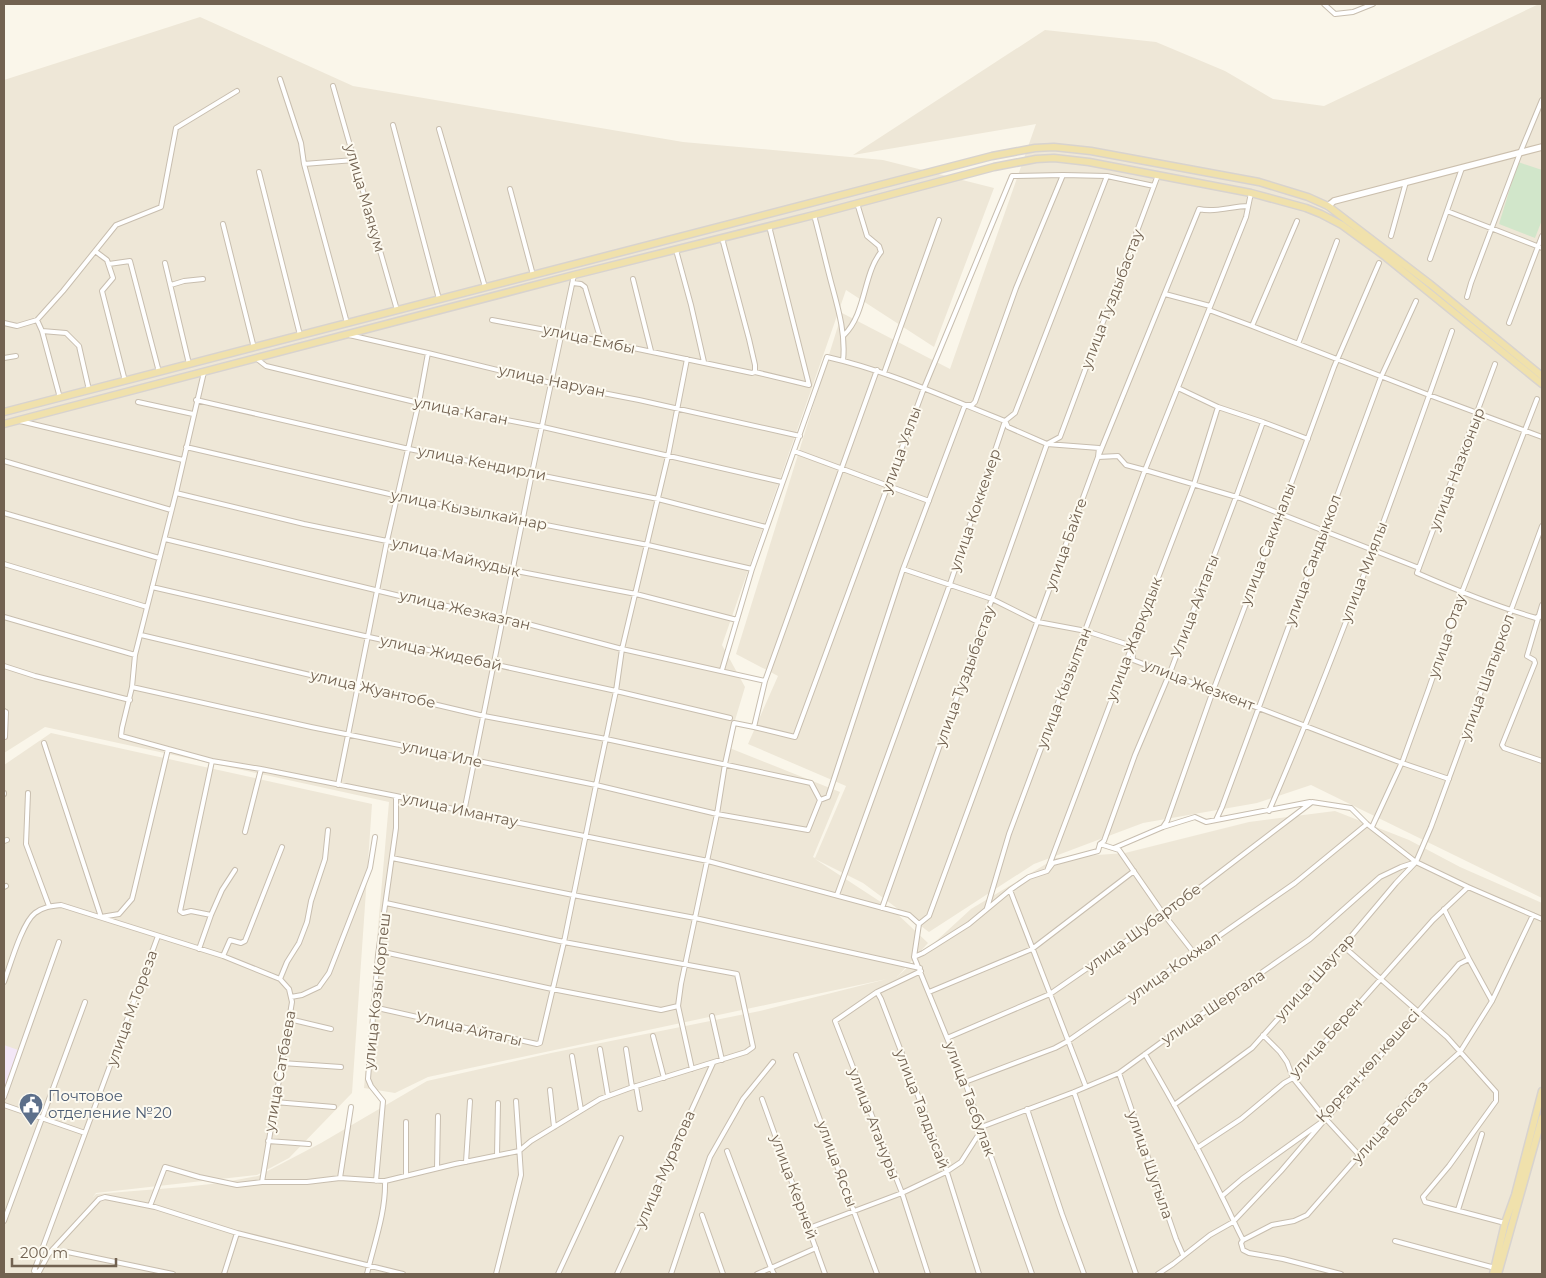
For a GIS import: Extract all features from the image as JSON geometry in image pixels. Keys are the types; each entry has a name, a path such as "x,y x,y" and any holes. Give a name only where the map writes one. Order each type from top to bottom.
{"main road":[{"path":"4,412 992,156 1034,148 1054,147 1072,148 1138,159 1259,182 1308,197 1328,206 1542,384"},
{"path":"4,424 994,167 1036,159 1070,160 1158,175 1251,193 1321,214 1342,224 1394,260 1542,376"},
{"path":"502,283 505,293"},
{"path":"1509,1224 1542,1091"},
{"path":"1495,1272 1542,1118"}],"street":[{"path":"1324,4 1335,14 1353,12 1373,4"},
{"path":"280,79 301,143 304,164 347,323"},
{"name":"улица Маякум","path":"333,86 397,310"},
{"path":"4,323 17,326 37,320 116,225 161,207 176,128 237,91"},
{"path":"1467,297 1520,153 1542,100"},
{"path":"393,125 439,299"},
{"path":"439,129 485,288"},
{"path":"1328,206 1334,200 1542,147"},
{"path":"1135,171 1138,159"},
{"path":"304,164 354,160"},
{"path":"1430,260 1462,168"},
{"path":"259,172 300,336"},
{"path":"965,406 972,405 975,402 1016,288 1063,175 1107,176 1154,186"},
{"name":"улица Уялы","path":"754,727 795,736 924,388 1012,176 1063,175"},
{"name":"улица Туздыбастау","path":"882,908 1047,444 1060,437 1158,175"},
{"name":"улица Коккемер","path":"837,895 950,584 1005,421 1015,413 1107,176"},
{"path":"1391,236 1406,182"},
{"path":"878,185 881,197"},
{"path":"510,189 533,275"},
{"name":"улица Кызылтан","path":"987,908 1009,834 1145,470 1246,217 1251,193"},
{"path":"844,335 853,324 875,262 881,252 879,246 867,236 857,203"},
{"name":"улица Байге","path":"919,924 929,916 1098,456 1199,209 1248,206"},
{"path":"1447,211 1540,247"},
{"path":"814,215 844,335 843,361"},
{"path":"884,373 939,220"},
{"path":"1252,326 1297,221"},
{"path":"223,224 254,348"},
{"path":"769,226 809,385 815,389"},
{"path":"1509,323 1540,247 1542,236"},
{"path":"722,238 749,339 755,372"},
{"path":"1298,344 1337,241"},
{"path":"676,250 704,362"},
{"path":"95,251 107,260 113,278 102,291 125,381"},
{"path":"109,264 130,261 159,372"},
{"path":"165,263 189,364"},
{"name":"улица Сакиналы","path":"1163,828 1334,368 1379,263"},
{"path":"464,812 574,275"},
{"path":"171,284 184,280 203,279"},
{"path":"633,279 651,351"},
{"path":"573,283 581,284 585,287 601,341"},
{"path":"1164,294 1210,308 1381,377 1542,436"},
{"name":"улица Сандыккол","path":"1216,820 1381,377 1416,301"},
{"path":"37,320 42,331 60,398"},
{"name":"улица Ембы","path":"492,320 752,373 755,372 809,385"},
{"path":"42,331 66,333 79,346 89,390"},
{"name":"улица Миялы","path":"1269,811 1306,726 1452,331"},
{"path":"349,335 428,353"},
{"name":"улица Наруан","path":"428,353 551,382 800,436"},
{"name":"улица Кендирли","path":"338,785 428,353"},
{"path":"4,358 16,356"},
{"path":"722,670 766,527 827,357 877,370 924,388 1005,421 1008,427 1047,444 1099,448 1098,456 1118,456 1126,465 1236,497 1372,549 1462,592 1512,611 1536,618 1540,617"},
{"name":"улица Каган","path":"257,358 266,366 419,403 543,427 782,482"},
{"path":"564,942 616,691 622,649 668,456 687,359"},
{"name":"улица Назконыр","path":"1418,571 1495,364"},
{"path":"692,1069 678,1006 718,814 725,764 734,723 754,727 765,681 877,370"},
{"path":"4,666 35,676 130,700 136,656 147,607 204,372"},
{"path":"1178,388 1218,407 1308,439"},
{"name":"улица Отау","path":"1372,827 1402,763 1462,592 1537,399"},
{"name":"улица Кендирли","path":"197,400 409,449 658,499 766,527"},
{"path":"138,402 193,414"},
{"path":"718,814 808,830 820,800 828,796 903,569 965,406"},
{"name":"улица Жаркудык","path":"1047,871 1194,484 1218,407"},
{"path":"19,420 183,460"},
{"name":"Улица Айтагы","path":"1100,844 1104,841 1135,755 1169,674 1263,422"},
{"name":"улица Кызылкайнар","path":"186,447 398,496 648,545 752,569"},
{"path":"794,451 929,501"},
{"path":"4,461 171,510"},
{"name":"улица Майкудык","path":"176,493 304,524 513,570 636,594 737,620"},
{"path":"4,513 159,558"},
{"name":"улица Шатыркол","path":"1432,827 1542,526"},
{"name":"улица Жезказган","path":"165,539 503,618 622,649 765,681"},
{"path":"4,564 147,607"},
{"name":"улица Жезкент","path":"903,569 992,598 1038,622 1086,630 1132,646 1133,660 1449,780"},
{"name":"улица Жидебай","path":"152,587 730,718"},
{"path":"1542,604 1540,617 1527,656 1534,660 1535,663 1502,745 1504,748 1542,761"},
{"path":"4,617 136,656"},
{"name":"улица Жуантобе","path":"141,635 484,716 606,739"},
{"name":"улица Иле","path":"132,687 474,761 596,785 718,814"},
{"name":"улица Имантау","path":"130,700 121,736 212,761 396,796 464,812 708,861 909,916 919,924"},
{"path":"4,738 5,712"},
{"path":"606,739 811,783 820,800"},
{"path":"44,743 101,917"},
{"path":"101,917 119,914 132,899 168,749"},
{"path":"211,915 191,912 183,913 180,911 212,761"},
{"path":"245,832 261,769"},
{"path":"28,793 26,844 49,906"},
{"name":"улица Козы Корпеш","path":"376,1181 384,1101 371,1086 368,1079 379,951 396,828 396,796"},
{"path":"1114,848 1195,817 1206,822 1312,802 1327,804 1351,808 1367,824 1416,862 1542,919"},
{"name":"улица Шубартобе","path":"947,1038 1050,994 1164,915 1312,802"},
{"name":"улица Кокжал","path":"965,1082 1055,1048 1068,1041 1295,883 1367,824"},
{"name":"улица Шаугар","path":"1174,1105 1252,1048 1344,946 1396,883 1416,862 1432,827"},
{"path":"4,982 21,934 33,914 49,906 61,905 223,956 280,979 287,962 300,943 307,922 311,900 325,859 328,830"},
{"path":"291,997 302,995 319,987 329,973 370,868 375,837"},
{"path":"914,957 969,924 1029,877 1047,871 1053,864 1098,851 1100,844 1119,850 1164,915 1194,953"},
{"path":"223,956 230,940 245,941 282,847"},
{"path":"392,858 696,918 920,970"},
{"name":"улица Шергала","path":"981,1130 992,1122 1086,1088 1119,1073 1310,939 1380,877 1416,862"},
{"path":"199,949 222,890 235,870"},
{"path":"929,992 1032,949 1134,871"},
{"name":"улица Берен","path":"1197,1148 1241,1119 1284,1082 1292,1078 1433,920 1468,887"},
{"path":"1010,890 1086,1088"},
{"path":"150,1206 165,1167 237,1185 262,1182 307,1182 340,1178 385,1181 519,1151 554,1126 600,1099 746,1052 753,1047 737,974 564,942 386,903"},
{"path":"1444,909 1492,1002"},
{"name":"улица Белсаз","path":"1243,1240 1272,1225 1294,1221 1307,1215 1410,1096 1460,1052 1492,1002 1534,915"},
{"path":"914,957 919,924"},
{"name":"улица М.Тореза","path":"39,1273 34,1271 158,936"},
{"path":"4,1096 59,942"},
{"name":"Улица Айтагы","path":"373,1007 537,1044 541,1041 564,942"},
{"path":"1344,946 1418,1011 1460,1052 1496,1092 1496,1101 1449,1166 1423,1197 1425,1202 1509,1224"},
{"path":"379,951 552,989 660,1010 678,1006"},
{"name":"улица Тасбулак","path":"914,957 965,1082 1032,1274"},
{"name":"Қорған көл көшесі","path":"1222,1196 1242,1179 1326,1118 1458,964 1469,958"},
{"path":"877,992 920,970"},
{"name":"улица Сатбаева","path":"262,1182 292,1002 289,989 280,979"},
{"name":"улица Талдысай","path":"877,992 946,1172 979,1274"},
{"name":"улица Атануры","path":"877,992 836,1021 902,1193 928,1274"},
{"path":"4,1220 85,1002"},
{"path":"712,1016 722,1060"},
{"path":"289,1019 331,1029"},
{"path":"1263,1035 1288,1062 1292,1078 1359,1156"},
{"path":"653,1036 664,1078"},
{"path":"600,1049 608,1096"},
{"path":"626,1049 640,1109"},
{"path":"1145,1054 1222,1196 1243,1240 1241,1243 1242,1250 1342,1274"},
{"name":"улица Яссы","path":"796,1055 877,1274"},
{"path":"572,1056 581,1110"},
{"path":"671,1274 710,1157 743,1099 774,1062"},
{"path":"282,1063 341,1067"},
{"name":"улица Муратова","path":"617,1274 713,1063"},
{"name":"улица Шугыла","path":"1119,1073 1170,1224 1184,1255"},
{"path":"550,1090 554,1126"},
{"path":"1074,1092 1136,1274"},
{"name":"улица Керней","path":"762,1099 825,1274"},
{"path":"496,1274 520,1175 516,1100"},
{"path":"466,1162 470,1101"},
{"path":"275,1102 334,1107"},
{"path":"496,1155 498,1103"},
{"path":"4,1105 85,1134"},
{"path":"340,1178 351,1107"},
{"path":"1027,1109 1084,1274"},
{"path":"437,1168 438,1116"},
{"path":"1158,1274 1210,1235 1233,1222 1281,1171 1326,1118"},
{"path":"406,1122 406,1176"},
{"path":"809,1228 902,1193 946,1172 961,1162 981,1130"},
{"path":"1458,1210 1482,1134"},
{"path":"558,1274 621,1138"},
{"path":"268,1141 309,1144"},
{"path":"727,1150 774,1274"},
{"path":"367,1274 382,1216 386,1190 385,1181"},
{"path":"39,1273 53,1249 98,1199 105,1197 150,1206 237,1232 403,1274"},
{"path":"702,1215 723,1274"},
{"path":"224,1274 237,1232"},
{"path":"1396,1241 1495,1272"},
{"path":"757,1274 816,1248"},
{"path":"53,1249 173,1274"}],"shaded area":[{"path":"1542,4 1542,898 1311,785 1257,803 1143,823 1034,864 929,932 863,883 815,859 893,910 928,943 897,977 971,909 1056,858 1125,853 1249,822 1335,811 1409,840 1460,867 1542,903 1542,1274 36,1274 50,1251 32,1274 4,1274 4,765 51,733 372,804 352,1093 289,1158 257,1175 96,1193 93,1197 96,1194 220,1183 258,1176 321,1143 427,1081 551,1053 760,1011 887,979 428,1077 395,1093 364,1088 389,802 45,727 4,753 4,80 200,17 353,86 683,142 883,160 994,188 934,347 846,290 722,645 745,687 727,747 840,792 813,857 815,858 846,786 748,744 778,676 736,654 842,313 950,369 1036,124 853,155 1045,30 1156,42 1225,71 1273,99 1324,106"},
{"path":"4,1045 21,1051 4,1096"}],"green space":[{"path":"1518,162 1542,170 1542,220 1535,238 1499,224"}],"place":[{"name":"Почтовое отделение №20","path":"31,1126"}]}
